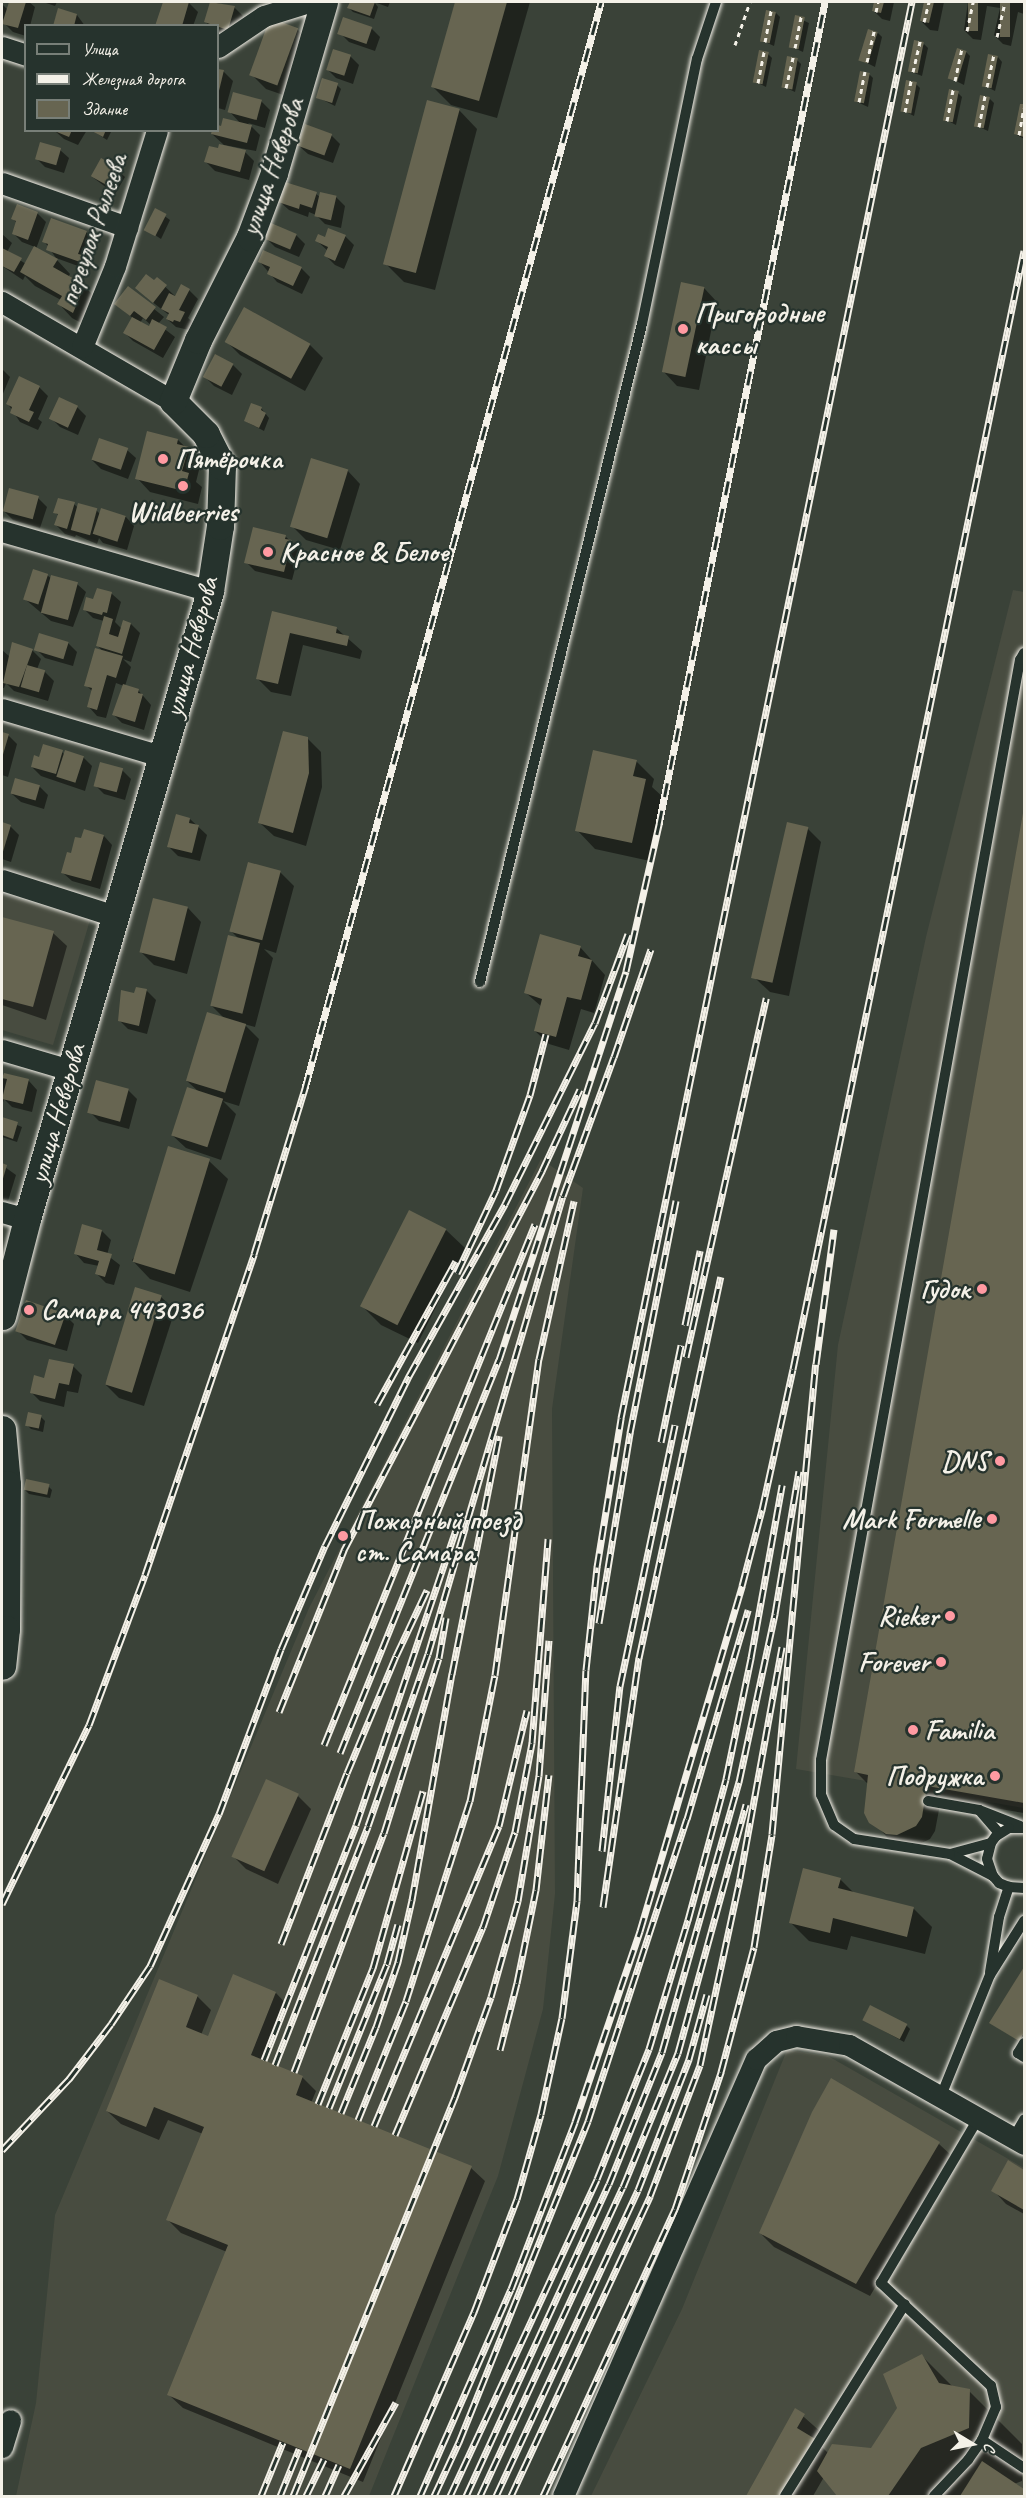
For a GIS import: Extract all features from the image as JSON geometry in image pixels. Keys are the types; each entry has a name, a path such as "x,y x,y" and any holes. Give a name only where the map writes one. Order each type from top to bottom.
{"street":[{"path":"219,46 264,16 309,2"},
{"name":"улица Неверова","path":"2,1316 14,1216 70,1070 210,591 220,525 222,466 206,434 173,401 198,340 250,237 274,173 324,2"},
{"path":"2,47 24,54"},
{"name":"переулок Рылеева","path":"81,348 127,227 156,132"},
{"path":"2,183 127,227"},
{"path":"2,302 173,401"},
{"path":"2,531 210,591"},
{"path":"2,709 161,756"},
{"path":"2,880 116,916"},
{"path":"2,1050 70,1070"},
{"path":"2,1429 7,1484 2,1666"},
{"path":"563,2496 756,2059 776,2041 796,2036 849,2046 979,2117 1021,2134"},
{"path":"2,2447 10,2420"}],"lane":[{"path":"480,982 642,324 697,59 716,2"},
{"path":"1024,653 1020,660 995,793 820,1760 820,1795 834,1825 854,1839 950,1854 993,1875 1009,1887 1024,1888"},
{"path":"928,1801 979,1810 1024,1827"},
{"path":"979,1810 999,1833"},
{"path":"993,1875 987,1859 991,1843 999,1833 1009,1828 1024,1827"},
{"path":"950,1854 991,1843"},
{"path":"990,1975 999,1917 1009,1887"},
{"path":"941,2096 990,1975 1024,1921"},
{"path":"1024,2043 1018,2053 1024,2057"},
{"path":"934,2496 968,2460 982,2440 996,2407 991,2386 881,2283 979,2117"},
{"path":"785,2496 905,2304"},
{"path":"982,2440 1024,2468"}],"path":[{"path":"735,45 750,2"},
{"path":"876,12 878,2"},
{"path":"924,22 929,2"},
{"path":"967,31 973,2"},
{"path":"997,37 1005,2"},
{"path":"765,42 771,11"},
{"path":"795,48 801,16"},
{"path":"867,63 874,31"},
{"path":"913,72 920,41"},
{"path":"955,81 962,50"},
{"path":"758,83 764,52"},
{"path":"987,87 994,55"},
{"path":"786,88 793,57"},
{"path":"859,102 865,72"},
{"path":"905,112 911,81"},
{"path":"947,121 953,90"},
{"path":"979,127 985,96"},
{"path":"1018,135 1024,108"}],"shaded area":[{"path":"1013,590 1024,592 1024,1808 796,1769 838,1345 926,937"},
{"path":"2,894 90,920 53,1045 2,1030"},
{"path":"541,1159 583,1188 552,1409 555,1894 543,2009 498,2176 369,2496 16,2496 36,2403 55,2215 309,1608"},
{"path":"787,2050 828,2056 1024,2168 1024,2496 591,2496 682,2309"}],"building":[{"path":"9,2 26,2 18,28 2,24"},
{"path":"163,2 189,2 183,24 156,24"},
{"path":"210,2 235,6 228,30 219,27 219,24 204,22"},
{"path":"350,2 375,2 370,16 347,8"},
{"path":"455,2 507,2 479,101 431,87"},
{"path":"874,2 884,2 881,13 872,11"},
{"path":"924,2 934,2 929,23 920,21"},
{"path":"968,2 978,2 978,31 968,31"},
{"path":"1000,2 1010,2 1010,37 1000,37"},
{"path":"58,8 77,14 74,24 54,24"},
{"path":"766,10 776,12 770,43 760,41"},
{"path":"795,15 805,17 799,49 789,47"},
{"path":"343,17 372,27 366,44 337,34"},
{"path":"270,18 298,28 277,86 249,75"},
{"path":"868,29 878,32 868,63 858,61"},
{"path":"914,40 924,42 918,73 908,71"},
{"path":"957,48 967,51 957,82 948,79"},
{"path":"333,49 351,55 344,76 326,70"},
{"path":"759,50 769,52 763,84 753,82"},
{"path":"988,54 998,56 992,88 982,86"},
{"path":"787,56 798,58 792,89 781,88"},
{"path":"219,69 224,70 219,91"},
{"path":"860,71 870,73 864,103 854,101"},
{"path":"322,78 338,83 332,103 316,98"},
{"path":"906,80 917,82 911,113 900,112"},
{"path":"949,89 959,91 953,122 943,120"},
{"path":"233,92 262,100 257,120 228,112"},
{"path":"980,95 990,97 984,128 974,126"},
{"path":"427,100 460,109 416,273 383,264"},
{"path":"1020,104 1024,104 1024,137 1014,134"},
{"path":"223,118 252,125 247,143 211,134 212,132 219,132 219,125 221,126"},
{"path":"305,124 332,134 324,156 297,146"},
{"path":"57,132 71,132 69,137"},
{"path":"94,132 105,132 103,137"},
{"path":"40,142 61,148 56,165 35,159"},
{"path":"219,144 246,150 240,172 204,162 209,146 218,148"},
{"path":"101,158 117,167 107,185 91,176"},
{"path":"285,182 317,192 312,208 300,204 299,209 278,202"},
{"path":"320,192 337,196 331,220 314,216"},
{"path":"17,204 38,212 28,240 12,234 16,221 11,219"},
{"path":"155,208 167,214 155,236 144,230"},
{"path":"51,218 87,231 78,254 83,255 80,262 46,250 48,244 42,242"},
{"path":"271,223 297,234 290,250 264,239"},
{"path":"328,228 346,235 335,261 324,256 328,247 315,241 318,234 325,237"},
{"path":"34,246 58,259 53,267 85,285 73,313 57,304 62,296 20,272"},
{"path":"2,248 22,258 14,272 2,266"},
{"path":"263,250 302,267 293,286 267,274 270,267 258,262"},
{"path":"146,274 154,280 157,277 167,285 153,303 135,288"},
{"name":"Пригородные кассы","path":"681,282 704,287 685,377 662,372"},
{"path":"181,284 190,289 179,310 185,312 180,322 174,320 173,322 166,319 169,313 161,309 169,293 175,296"},
{"path":"128,286 156,307 146,320 134,311 130,316 114,304"},
{"path":"244,307 310,344 291,379 225,342"},
{"path":"132,317 149,326 152,319 167,327 154,350 123,333"},
{"path":"215,354 234,364 221,387 203,377"},
{"path":"19,376 40,386 29,410 34,412 29,422 10,413 12,407 6,404"},
{"path":"59,397 78,406 68,428 49,419"},
{"path":"251,403 262,407 261,410 266,413 259,428 244,421"},
{"name":"Пятёрочка","path":"147,431 178,439 177,444 189,447 182,471 189,473 184,491 135,479"},
{"path":"99,438 128,448 121,470 92,460"},
{"path":"311,458 348,469 327,538 290,527"},
{"path":"9,488 39,496 33,519 3,511"},
{"path":"58,498 75,502 67,529 54,525 58,514 53,513"},
{"path":"78,503 97,508 90,535 71,530"},
{"path":"101,508 126,516 117,542 93,534"},
{"name":"Красное & Белое","path":"253,527 286,535 285,539 292,540 284,572 244,563"},
{"path":"33,569 48,574 38,604 23,599"},
{"path":"51,575 78,582 68,620 41,613"},
{"path":"97,588 112,592 107,613 103,612 102,615 83,610 86,597 93,599"},
{"path":"272,611 337,627 336,633 349,636 347,646 290,633 278,684 256,679"},
{"path":"104,616 113,619 109,634 118,637 123,620 131,623 122,654 96,646"},
{"path":"39,633 69,642 63,659 34,650"},
{"path":"12,642 33,649 19,687 3,683"},
{"path":"95,648 123,656 116,678 107,675 97,710 87,707 92,688 84,686"},
{"path":"27,665 45,670 39,692 21,687"},
{"path":"123,684 139,689 138,693 143,694 135,722 112,715"},
{"path":"283,731 308,737 309,773 293,833 258,823"},
{"path":"2,732 9,734 2,758"},
{"path":"43,744 63,750 56,774 31,767 34,755 39,757"},
{"path":"65,750 84,756 75,783 56,777"},
{"path":"593,750 637,760 633,776 646,779 632,843 575,831"},
{"path":"100,762 123,768 117,792 94,786"},
{"path":"15,778 40,785 36,801 11,793"},
{"name":"Гудок","path":"1023,813 1024,1803 927,1786 922,1817 916,1826 897,1835 886,1834 869,1823 864,1813 868,1775 854,1772"},
{"path":"176,814 190,818 189,823 199,825 192,853 167,847"},
{"path":"2,822 11,825 2,855"},
{"path":"787,822 808,827 772,983 751,978"},
{"path":"84,829 104,835 91,881 61,873 67,852 71,853 75,837 81,838"},
{"path":"248,862 281,871 262,940 229,932"},
{"path":"153,898 188,907 174,961 139,952"},
{"path":"2,917 54,931 33,1007 2,999"},
{"path":"540,934 581,946 578,956 592,960 581,1000 567,997 556,1037 534,1031 542,999 524,993"},
{"path":"228,935 260,943 242,1014 210,1006"},
{"path":"136,987 147,989 139,1026 118,1021 121,990 134,993"},
{"path":"207,1012 246,1024 225,1093 186,1081"},
{"path":"4,1073 29,1079 23,1104 2,1099 7,1079 2,1078"},
{"path":"96,1080 129,1089 120,1122 87,1113"},
{"path":"187,1087 223,1099 207,1147 171,1136"},
{"path":"2,1117 18,1122 13,1139 2,1135"},
{"path":"168,1146 210,1159 175,1275 133,1262"},
{"path":"2,1163 7,1165 2,1182"},
{"path":"409,1210 446,1229 397,1325 360,1306"},
{"path":"82,1224 102,1230 97,1250 112,1254 105,1277 95,1274 99,1261 74,1254"},
{"path":"135,1287 162,1295 132,1393 105,1385"},
{"path":"26,1300 66,1314 55,1345 15,1331"},
{"path":"49,1359 74,1364 69,1385 59,1383 55,1399 30,1393 34,1375 44,1378"},
{"path":"28,1412 42,1415 39,1429 25,1426"},
{"path":"26,1479 49,1484 47,1495 24,1490"},
{"path":"266,1779 299,1794 264,1871 231,1857"},
{"path":"803,1868 841,1878 838,1888 914,1907 907,1937 833,1918 830,1933 789,1923"},
{"path":"1024,1967 1024,2033 1019,2041 989,2023"},
{"path":"233,1974 276,1992 251,2055 303,2076 296,2095 472,2166 350,2469 167,2395 228,2245 166,2220 204,2127 154,2107 146,2127 106,2111 159,1979 198,1995 186,2027 208,2036"},
{"path":"870,2005 907,2024 900,2039 862,2020"},
{"path":"831,2078 940,2142 856,2284 759,2233 812,2112"},
{"path":"1008,2160 1024,2170 1024,2210 991,2191"},
{"path":"922,2354 939,2383 970,2389 969,2428 921,2448 888,2496 837,2496 817,2471 832,2444 871,2448 897,2408 883,2374"},
{"path":"795,2408 805,2414 797,2428 817,2440 785,2496 746,2496"},
{"path":"982,2461 1024,2489 1024,2496 960,2496"}],"railway":[{"path":"2,1904 89,1725 145,1575 254,1254 305,1088 601,2"},
{"path":"340,1753 499,1360 626,971 659,824 825,2"},
{"path":"394,2496 474,2312 517,2199 541,2114 562,2018 577,1901 586,1670 597,1567 621,1418 912,2"},
{"path":"420,2496 511,2289 575,2122 640,1931 742,1586 762,1510 793,1369 1024,251"},
{"path":"2,2150 69,2079 111,2024 150,1966 219,1814 281,1649 325,1546 409,1376 505,1204 595,1023 628,934"},
{"path":"275,2065 368,1826 428,1654 563,1196 651,949"},
{"path":"686,1357 766,998"},
{"path":"457,1273 496,1190 530,1095 546,1034"},
{"path":"279,1712 344,1550 542,1171 580,1089"},
{"path":"599,1623 630,1433 676,1200"},
{"path":"358,2120 406,2001 470,1801 495,1675 539,1359 574,1201"},
{"path":"324,1745 535,1224"},
{"path":"543,2496 675,2209 721,2072 754,1947 772,1834 816,1364 834,1229"},
{"path":"685,1325 700,1251"},
{"path":"377,1404 456,1261"},
{"path":"603,1907 639,1658 721,1277"},
{"path":"661,1442 681,1345"},
{"path":"602,1851 620,1686 675,1425"},
{"path":"341,2113 376,2027 398,1962 412,1900 452,1674 499,1436"},
{"path":"466,2496 609,2184 662,2052 739,1782 775,1614 799,1471"},
{"path":"450,2496 597,2179 649,2049 688,1920 726,1779 751,1658 782,1485"},
{"path":"264,2060 356,1825 461,1514"},
{"path":"395,2135 483,1927 515,1832 532,1743 548,1539"},
{"path":"281,1944 347,1773 396,1656 427,1590"},
{"path":"434,2496 459,2442 588,2121 687,1819 748,1610"},
{"path":"294,2072 384,1833 439,1658 446,1618"},
{"path":"293,2496 455,2097 491,1997 518,1901 539,1776 549,1640"},
{"path":"511,2496 650,2196 700,2065 740,1878 782,1647"},
{"path":"374,2126 499,1826 527,1710"},
{"path":"500,2050 517,1983 536,1890 549,1775"},
{"path":"318,2104 373,1968 423,1791"},
{"path":"480,2496 623,2187 678,2053 746,1804"},
{"path":"329,2108 387,1964 398,1924"},
{"path":"496,2496 638,2190 689,2059 707,1994"},
{"path":"344,2496 396,2402"},
{"path":"261,2496 283,2442"},
{"path":"280,2496 299,2449"},
{"path":"306,2496 324,2459"},
{"path":"325,2496 339,2465"}],"place":[{"name":"Пригородные кассы","path":"683,329"},
{"name":"Пятёрочка","path":"163,459"},
{"name":"Wildberries","path":"183,486"},
{"name":"Красное & Белое","path":"268,552"},
{"name":"Гудок","path":"982,1289"},
{"name":"Самара 443036","path":"29,1310"},
{"name":"DNS","path":"1000,1461"},
{"name":"Mark Formelle","path":"992,1519"},
{"name":"Пожарный поезд ст. Самара","path":"343,1536"},
{"name":"Rieker","path":"950,1616"},
{"name":"Forever","path":"941,1662"},
{"name":"Familia","path":"913,1730"},
{"name":"Подружка","path":"995,1776"}]}
